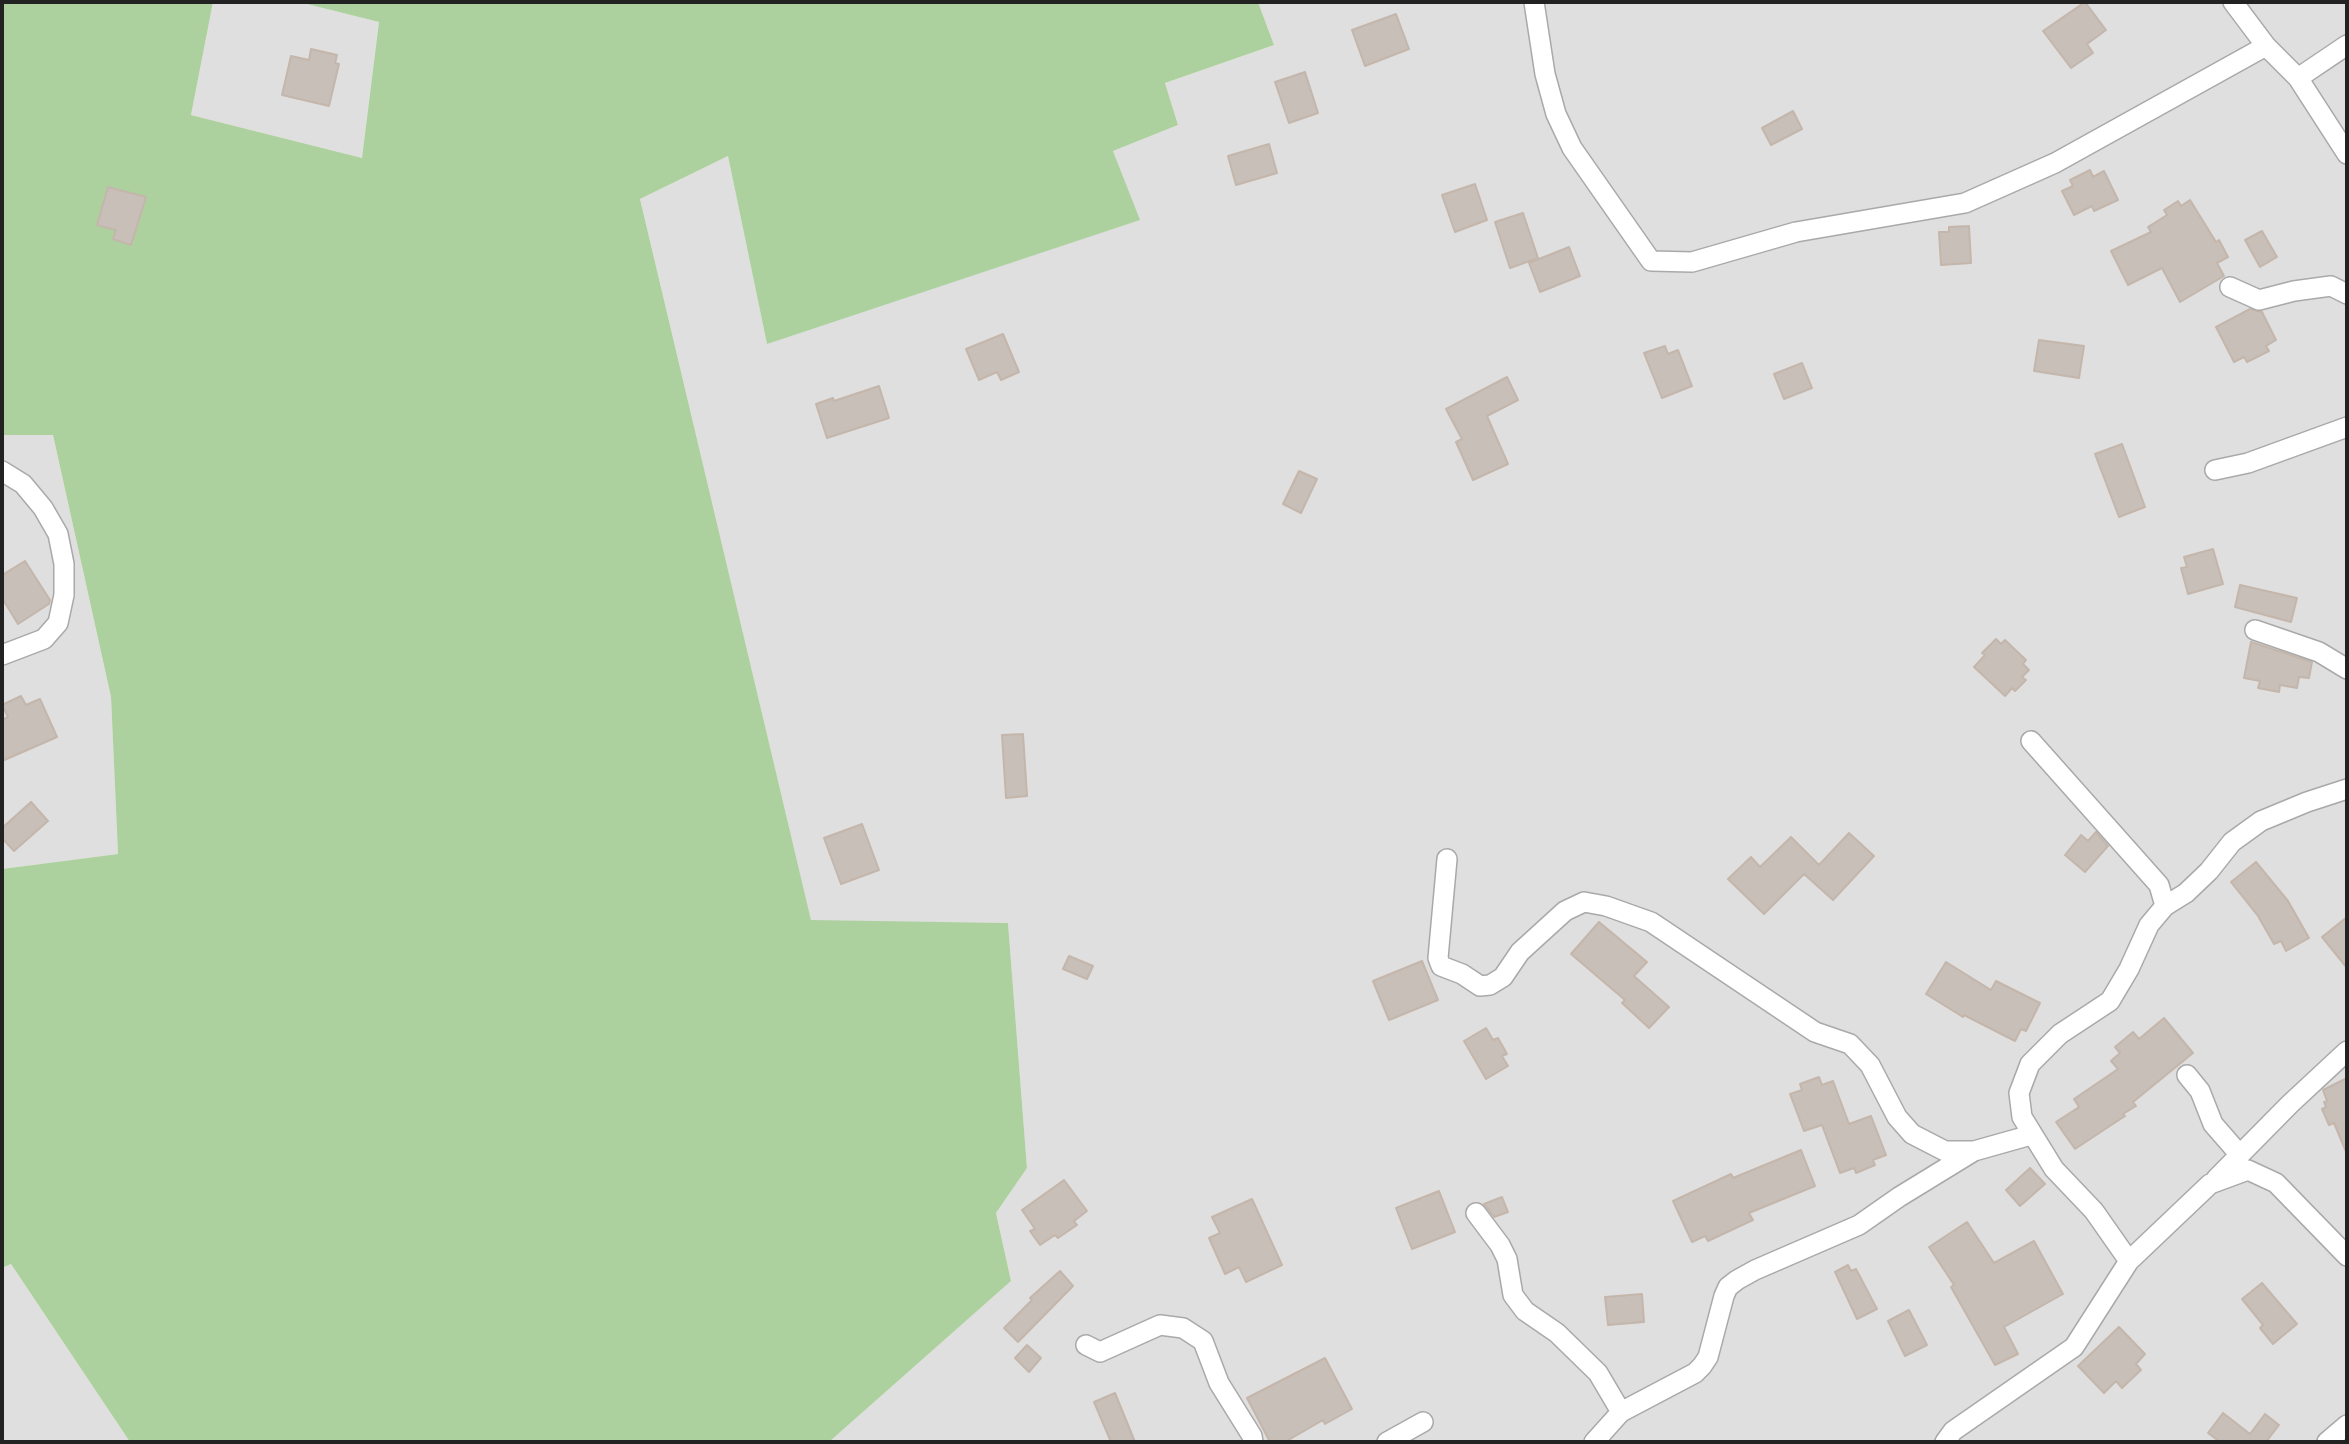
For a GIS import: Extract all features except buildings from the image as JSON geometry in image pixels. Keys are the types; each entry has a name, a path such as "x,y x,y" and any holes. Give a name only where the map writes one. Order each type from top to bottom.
{"street":[{"path":"1534,2 1545,74 1556,114 1572,148 1651,261 1692,262 1796,232 1965,203 2055,163 2266,46"},
{"path":"2233,2 2266,46 2298,79 2347,154"},
{"path":"2298,79 2347,45"},
{"path":"2230,287 2259,300 2294,291 2331,286 2347,295"},
{"path":"2215,470 2248,463 2347,427"},
{"path":"2,471 23,484 43,508 58,534 64,564 64,595 58,623 44,639 2,655"},
{"path":"2255,630 2319,652 2347,669"},
{"path":"2031,741 2159,885 2165,906"},
{"path":"2129,1261 2094,1211 2054,1169 2031,1135 2022,1117 2019,1093 2030,1064 2060,1034 2110,1001 2129,969 2149,925 2165,906 2186,894 2209,871 2232,842 2261,821 2347,789"},
{"path":"1447,859 1437,958 1441,966 1480,986 1490,985 1503,977 1520,952 1565,911 1584,902 1606,906 1651,922 1815,1032 1850,1044 1870,1065 1897,1117 1912,1134 1945,1151 1974,1151 2031,1135"},
{"path":"1945,1442 1953,1431 2074,1347 2129,1261 2347,1051"},
{"path":"2187,1075 2200,1091 2213,1124 2241,1155"},
{"path":"1594,1442 1621,1412 1695,1373 1702,1366 1708,1357 1724,1296 1728,1287 1737,1280 1755,1269 1859,1225 1974,1151"},
{"path":"2210,1184 2248,1170 2276,1183 2347,1256"},
{"path":"1476,1213 1507,1259 1513,1295 1525,1311 1557,1333 1598,1373 1621,1412"},
{"path":"1086,1345 1100,1352 1160,1325 1183,1328 1203,1341 1219,1383 1252,1436 1253,1442"},
{"path":"1387,1442 1423,1422"},
{"path":"2327,1442 2347,1426"}],"shaded area":[{"path":"213,2 299,2 379,22 362,158 191,115"},
{"path":"1258,2 2347,2 2347,1442 829,1442 1011,1281 996,1213 1027,1168 1008,923 811,921 640,199 728,156 767,343 1139,220 1113,151 1178,125 1165,83 1274,45"},
{"path":"2,435 53,435 111,697 118,854 2,869"},
{"path":"11,1264 130,1442 2,1442 2,1268"}],"green space":[{"path":"2,2 213,2 191,115 362,158 379,22 299,2 1258,2 1274,45 1165,83 1178,125 1113,151 1140,220 767,344 728,156 640,199 811,920 1008,923 1027,1168 996,1213 1011,1281 829,1442 130,1442 11,1264 2,1268 2,869 118,854 111,697 53,435 2,435"}]}
